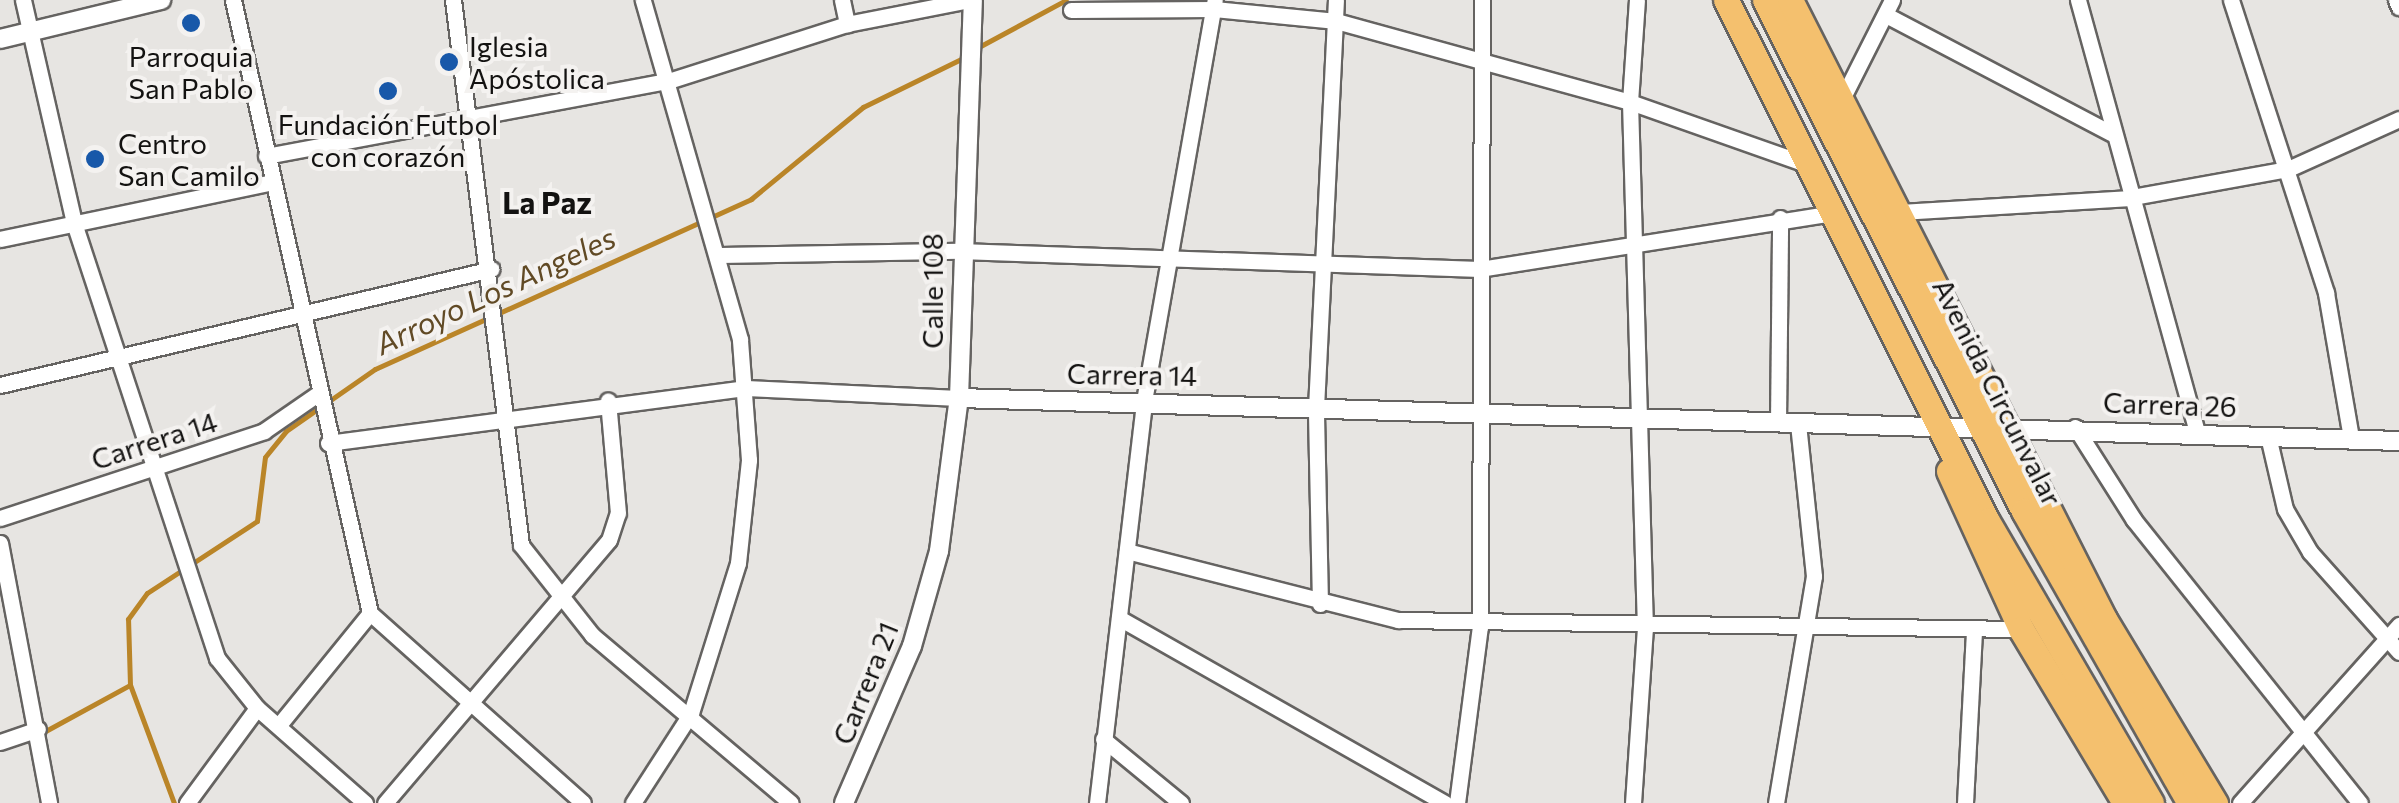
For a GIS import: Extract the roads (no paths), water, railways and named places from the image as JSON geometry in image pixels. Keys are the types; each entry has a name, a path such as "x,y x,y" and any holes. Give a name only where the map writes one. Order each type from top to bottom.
{"highway":[{"path":"1726,0 1938,422 2150,803"},
{"name":"Avenida Circunvalar","path":"1765,0 1994,426 2190,803"},
{"path":"1790,0 1900,212 1994,426 2215,803"},
{"path":"1938,422 1960,504 2022,629 2124,803"}],"street":[{"path":"23,0 74,223 115,360 217,658 257,708 365,803"},
{"path":"0,39 161,0"},
{"path":"233,0 296,313 370,613 464,706 583,803"},
{"path":"453,0 473,112 492,269 516,528 592,634 691,714 791,803"},
{"path":"633,803 691,714 738,563 748,512 746,388 720,255 643,0"},
{"path":"842,0 848,24"},
{"path":"266,156 473,112 668,81 848,24 971,0"},
{"name":"Calle 108","path":"932,582 959,398 959,251 971,0"},
{"path":"1320,604 1316,408 1336,0"},
{"path":"1456,803 1480,626 1478,56 1482,0"},
{"path":"1633,803 1645,628 1630,102 1637,0"},
{"path":"2078,0 2127,198 2197,432"},
{"path":"2230,0 2326,293 2351,438"},
{"path":"2396,0 2399,8"},
{"path":"1098,803 1144,401 1214,4"},
{"path":"1071,10 1214,4 1336,21 1478,56 1630,102 1809,165"},
{"path":"1842,100 1889,7 2111,133"},
{"path":"1900,212 2127,198 2288,170 2399,119"},
{"path":"0,239 272,182"},
{"path":"720,255 959,251 1322,268 1480,269 1633,238 1835,213"},
{"path":"1778,423 1780,218"},
{"path":"0,385 492,269"},
{"name":"Carrera 14","path":"328,442 506,412 746,388 1798,425 1938,422"},
{"name":"Carrera 14","path":"0,518 264,431 316,397"},
{"path":"385,803 464,706 563,598 618,513 608,400"},
{"name":"Carrera 26","path":"1938,422 2399,441"},
{"path":"1776,803 1808,631 1814,576 1798,425"},
{"path":"2075,427 2134,520 2302,740 2360,803"},
{"path":"2268,436 2284,509 2393,647"},
{"path":"0,544 40,736 49,803"},
{"path":"1127,551 1320,604 1480,626 1808,631 2022,629"},
{"name":"Carrera 21","path":"844,803 932,582"},
{"path":"278,725 370,613"},
{"path":"1119,618 1445,803"},
{"path":"2240,803 2393,647 2399,625"},
{"path":"1965,803 1974,629"},
{"path":"189,799 257,708"},
{"path":"0,742 40,736"},
{"path":"1103,739 1181,803"}],"waterway":[{"name":"Arroyo Los Angeles","path":"975,49 1066,0"},
{"name":"Arroyo Los Angeles","path":"174,803 130,685 128,619 147,593 257,521 265,457 286,431 375,369 751,199 863,107 967,56"},
{"path":"40,734 130,685"}],"place":[{"name":"Parroquia San Pablo","path":"191,23"},
{"name":"Iglesia Apóstolica","path":"449,62"},
{"name":"Fundación Futbol con corazón","path":"388,91"},
{"name":"Centro San Camilo","path":"95,159"}],"district":[{"name":"La Paz","path":"547,202"}]}
